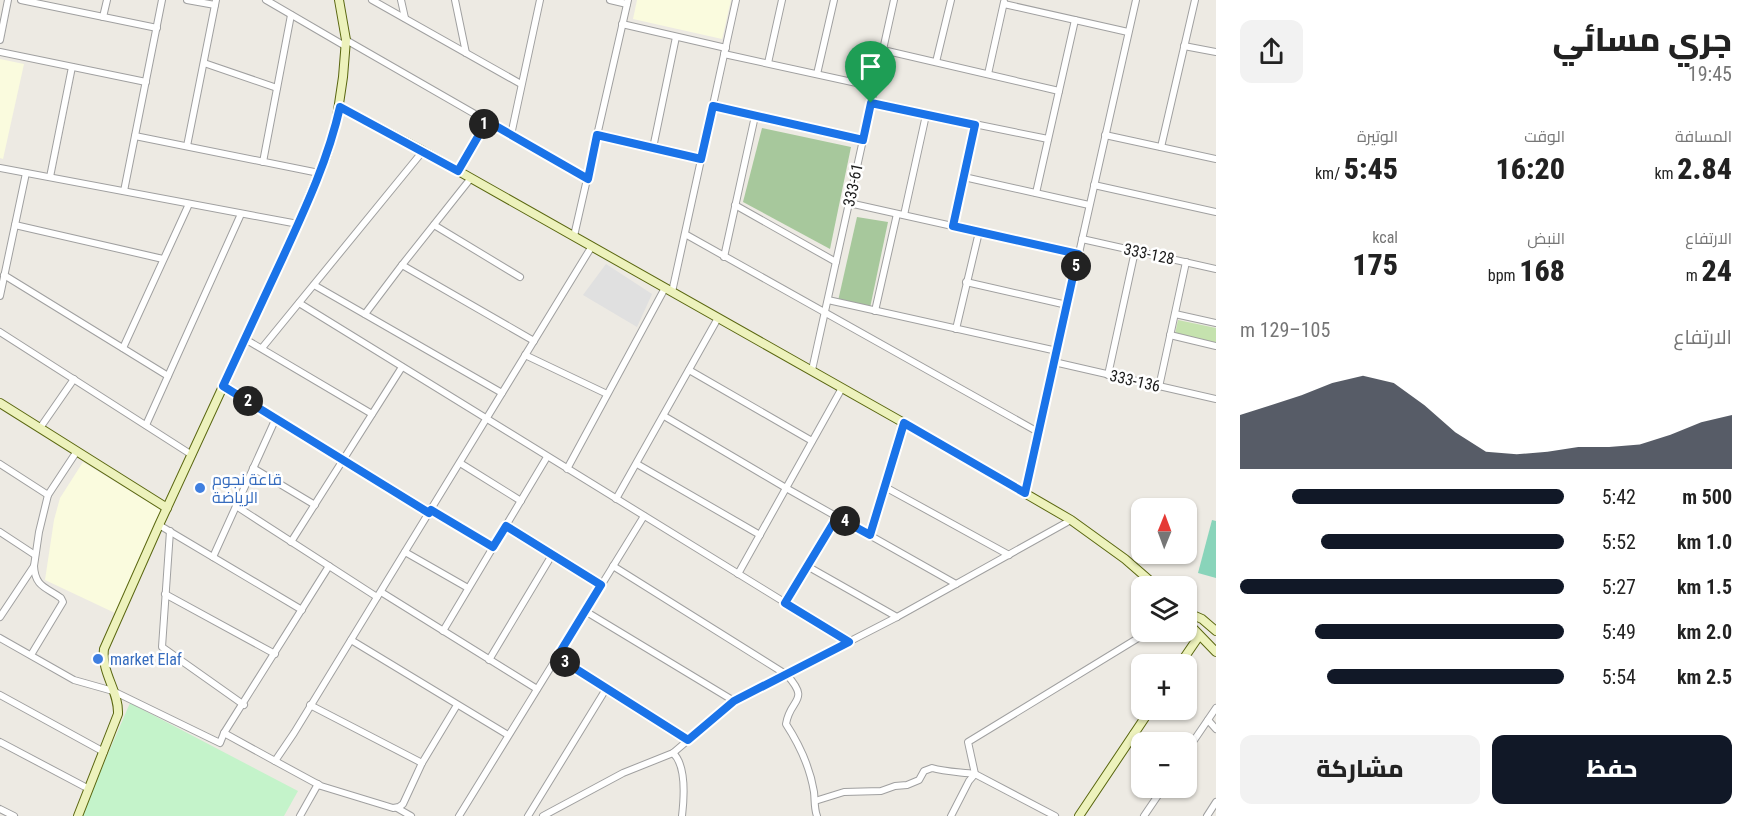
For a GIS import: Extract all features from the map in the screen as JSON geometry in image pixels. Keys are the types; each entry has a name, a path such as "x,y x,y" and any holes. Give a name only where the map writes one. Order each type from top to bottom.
{"street":[{"path":"0,40 8,0"},
{"path":"21,0 157,28"},
{"path":"103,17 107,0"},
{"path":"124,191 162,0"},
{"path":"187,0 216,3 187,146"},
{"path":"266,0 588,179"},
{"path":"78,816 118,714 118,701 104,664 104,650 298,224 331,141 340,107 345,43 339,0"},
{"path":"372,0 522,84"},
{"path":"401,0 405,18"},
{"path":"455,0 466,53"},
{"path":"511,135 540,0"},
{"path":"574,236 627,2 610,0"},
{"path":"567,469 607,394 669,290 685,234 736,0"},
{"path":"768,63 782,0"},
{"path":"817,74 834,0"},
{"name":"333-61","path":"812,370 894,0"},
{"path":"936,62 951,0"},
{"path":"1025,493 1136,0"},
{"path":"1161,147 1195,0"},
{"path":"988,74 1004,2 1128,32"},
{"path":"263,162 291,15"},
{"path":"1036,193 1075,20"},
{"path":"622,24 768,63 875,87"},
{"path":"653,148 676,37"},
{"path":"1184,46 1216,52"},
{"path":"883,50 1059,91"},
{"path":"0,52 146,82"},
{"path":"204,63 277,88"},
{"path":"50,177 72,67"},
{"path":"871,103 1048,139"},
{"path":"713,106 863,140"},
{"path":"340,107 592,246 1025,493 1071,520 1145,576"},
{"path":"875,311 926,115"},
{"path":"724,256 755,116"},
{"path":"458,171 487,121"},
{"path":"953,226 975,125"},
{"path":"597,135 701,159"},
{"path":"1105,135 1216,159"},
{"path":"135,136 319,173"},
{"path":"262,348 423,151"},
{"path":"0,168 298,224"},
{"path":"0,296 26,173"},
{"path":"964,177 1089,205"},
{"path":"365,314 471,178"},
{"path":"1094,185 1216,212"},
{"path":"849,203 1078,254"},
{"path":"123,348 189,204"},
{"path":"735,205 836,262"},
{"path":"146,425 241,214"},
{"path":"15,225 163,259"},
{"path":"434,225 519,277"},
{"path":"956,328 979,232"},
{"path":"685,234 1038,432"},
{"name":"333-128","path":"1082,239 1216,269"},
{"path":"275,761 592,246"},
{"path":"1108,375 1136,251"},
{"path":"1159,387 1186,262"},
{"path":"402,265 534,341"},
{"path":"4,274 168,376"},
{"path":"966,282 1067,305"},
{"path":"314,285 502,393"},
{"path":"828,300 1057,351"},
{"path":"298,303 849,642"},
{"path":"1175,314 1216,323"},
{"path":"616,500 718,318"},
{"path":"0,332 192,455"},
{"path":"1170,335 1216,346"},
{"path":"245,339 372,414"},
{"path":"525,355 607,394"},
{"name":"333-136","path":"1054,362 1216,399"},
{"path":"291,542 402,367"},
{"path":"689,370 812,441"},
{"path":"40,428 74,379"},
{"path":"223,386 493,547"},
{"path":"738,574 842,388"},
{"path":"0,403 167,508"},
{"path":"664,416 956,584"},
{"path":"213,557 276,418"},
{"path":"870,535 904,423"},
{"path":"31,656 63,602 62,598 34,578 35,555 48,495 77,451"},
{"path":"443,631 547,457"},
{"path":"459,463 521,501"},
{"path":"0,464 48,495"},
{"path":"638,464 760,535"},
{"path":"253,468 315,505"},
{"path":"885,487 1009,555"},
{"path":"236,506 329,566 443,631 537,689"},
{"path":"459,816 644,516"},
{"path":"785,603 837,517"},
{"path":"543,816 622,773 673,753 734,701 897,617 1071,520"},
{"path":"159,525 302,609"},
{"path":"506,526 601,585"},
{"path":"170,531 162,647 244,705"},
{"path":"0,532 35,555"},
{"path":"405,552 468,588"},
{"path":"489,660 552,555"},
{"path":"0,617 34,566"},
{"path":"0,638 74,680 113,691 220,743 329,566"},
{"path":"613,566 787,675 797,686 796,703 788,713 786,724 807,766 817,816"},
{"path":"807,566 897,617"},
{"path":"165,594 275,654"},
{"path":"585,611 734,701"},
{"path":"1197,617 1216,631"},
{"path":"1197,633 1216,652"},
{"path":"1187,654 1200,636"},
{"path":"351,640 508,735"},
{"path":"951,816 975,774 968,742 1132,642"},
{"path":"557,657 688,740"},
{"path":"528,816 606,689"},
{"path":"0,695 104,752"},
{"path":"310,705 422,763"},
{"path":"397,808 403,804 422,763 457,705"},
{"path":"1197,736 1216,708"},
{"path":"1208,720 1216,729"},
{"path":"224,734 318,784 397,808 411,816"},
{"path":"1079,816 1131,737"},
{"path":"0,742 89,789"},
{"path":"673,753 679,762 685,793 682,816"},
{"path":"814,801 844,792 881,790 907,785 919,780 924,771 932,768 975,774 1055,816"},
{"path":"300,816 318,784"},
{"path":"1144,816 1156,798"},
{"path":"1207,816 1216,802"},
{"path":"0,809 14,816"}],"shaded area":[{"path":"637,0 731,0 722,39 633,19"},
{"path":"0,59 24,64 3,159 0,158"},
{"path":"606,264 652,294 637,327 583,295"},
{"path":"83,462 163,511 115,613 45,580 54,520 60,498"}],"green space":[{"path":"762,128 851,147 830,249 743,202"},
{"path":"857,217 888,222 870,308 838,301"},
{"path":"1178,320 1216,328 1216,343 1175,334"},
{"path":"1212,520 1216,521 1216,578 1198,573"},
{"path":"130,703 298,791 284,816 81,816"}],"place":[{"name":"قاعة نجوم الرياضة","path":"200,488"},
{"name":"market Elaf","path":"98,659"}],"route":[{"path":"871,103 975,125 953,226 1078,254 1025,493 904,423 870,535 837,517 785,603 849,642 734,701 688,740 557,657 601,585 506,526 493,547 431,510 429,513 223,386 298,224 331,141 340,107 458,171 487,121 588,179 597,135 701,159 713,106 863,140 871,103"}]}
